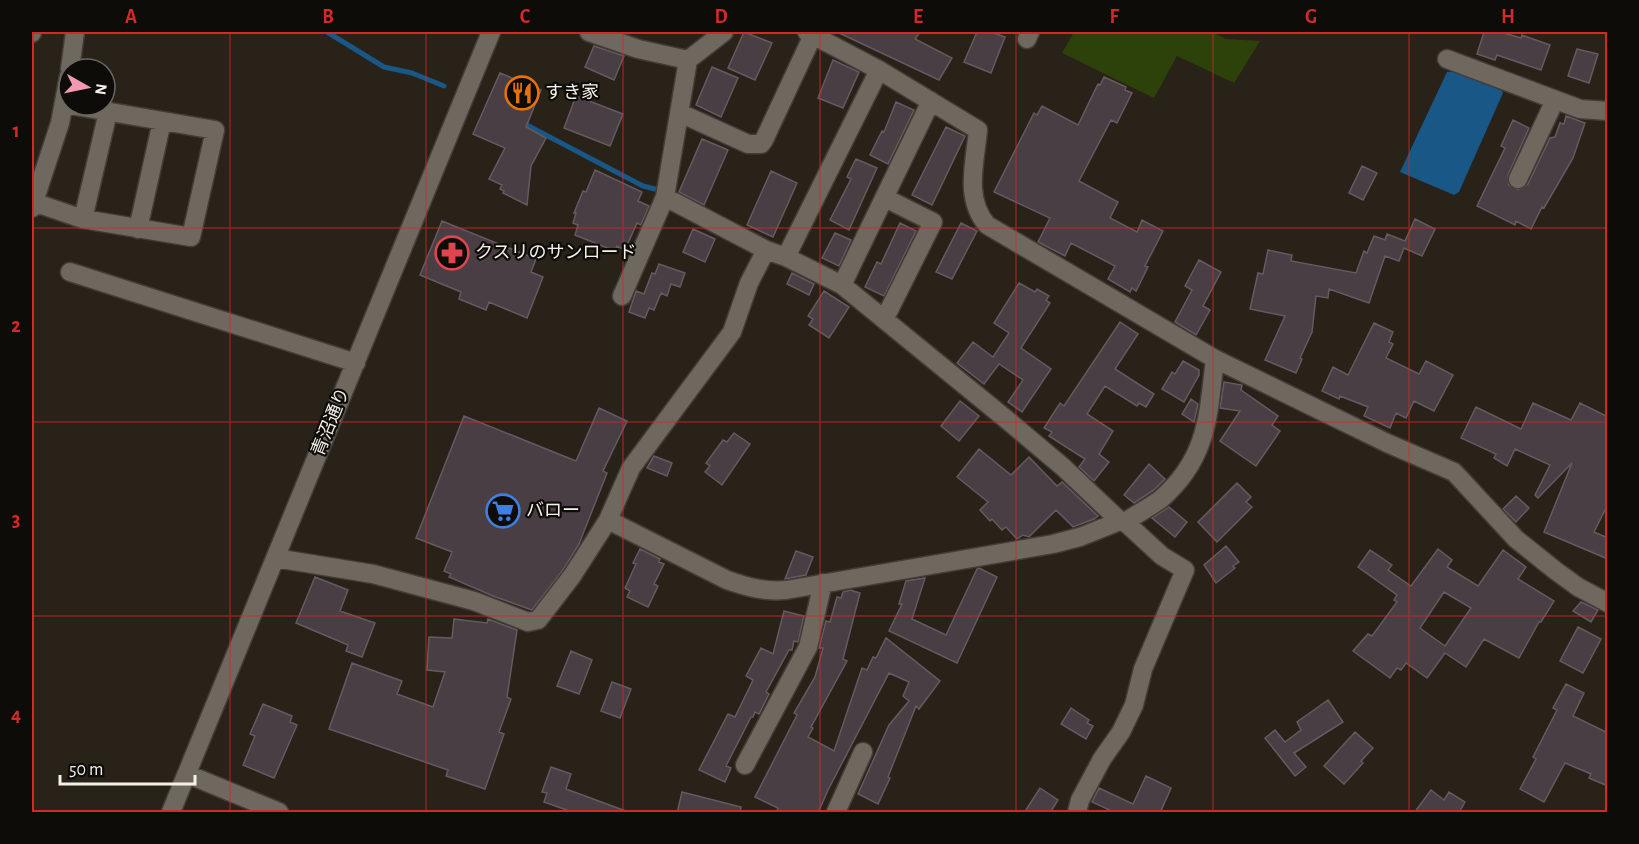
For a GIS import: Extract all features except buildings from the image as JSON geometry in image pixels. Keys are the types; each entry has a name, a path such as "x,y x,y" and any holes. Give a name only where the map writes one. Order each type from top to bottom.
{"street":[{"path":"72,57 75,32"},
{"name":"青沼通り","path":"171,813 491,32"},
{"path":"589,32 638,49 688,60"},
{"path":"622,296 665,197 688,60 724,32"},
{"path":"680,113 748,144 761,144 810,33 879,70 978,130 972,194 975,206 987,225 1215,359 1387,443 1454,472 1516,539 1578,587 1608,603"},
{"path":"1447,59 1580,109 1608,111"},
{"path":"786,257 879,70"},
{"path":"1518,179 1555,100"},
{"path":"842,285 931,101"},
{"path":"61,117 32,205 83,219 191,237 215,130 117,114"},
{"path":"83,219 107,117"},
{"path":"138,229 162,121"},
{"path":"665,197 766,250 786,257 842,285 1064,467 1162,556 1185,570 1143,669 1134,705 1121,732 1102,759 1080,801 1077,813"},
{"path":"885,198 933,222 885,318"},
{"path":"275,558 373,574 474,601 528,621 538,621 572,576 608,520 631,468 732,332 748,283 766,250"},
{"path":"70,272 356,363"},
{"path":"608,520 727,580 769,591 786,590 1080,537 1123,521 1160,499 1186,472 1200,449 1208,418 1215,359"},
{"path":"745,765 808,647 823,583"},
{"path":"836,813 863,752"},
{"path":"187,774 279,813"}],"green space":[{"path":"1074,32 1212,32 1226,39 1260,41 1234,83 1177,56 1154,98 1062,53"}],"water":[{"path":"1447,72 1457,72 1500,87 1503,93 1459,192 1454,195 1400,172"}],"waterway":[{"path":"327,32 384,67 412,73 444,86"},
{"path":"521,122 643,186 659,190"}],"place":[{"name":"すき家","path":"522,93"},
{"name":"クスリのサンロード","path":"452,253"},
{"name":"バロー","path":"503,511"}]}
